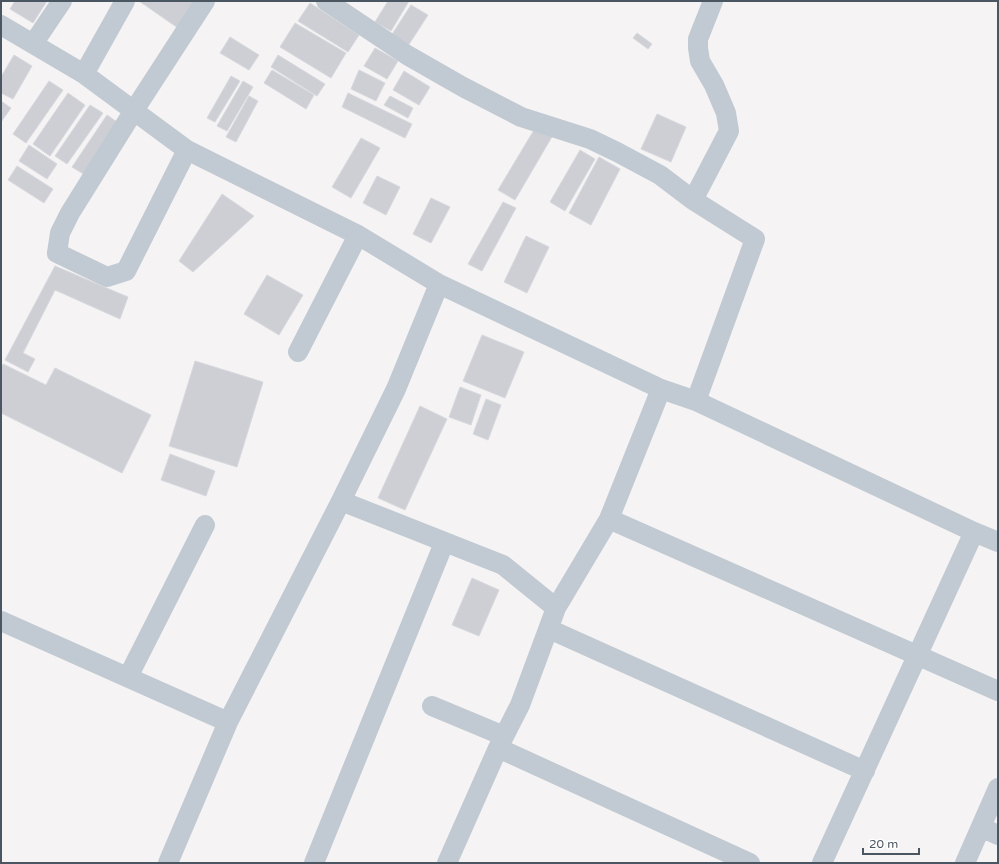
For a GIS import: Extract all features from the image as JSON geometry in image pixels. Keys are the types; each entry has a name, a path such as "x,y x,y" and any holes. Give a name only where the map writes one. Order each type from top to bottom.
{"street":[{"path":"33,44 62,1"},
{"path":"84,74 125,1"},
{"path":"187,150 126,271 107,277 57,253 60,233 70,213 205,1"},
{"path":"326,1 407,55 463,88 521,118 590,140 617,152 660,175 693,200 755,239 696,401"},
{"path":"693,200 729,131 726,112 714,85 700,61 698,48 698,39 714,1"},
{"path":"1,25 84,74 133,112 187,150 358,235 439,284 661,389 696,401 998,542"},
{"path":"298,352 358,235"},
{"path":"168,863 228,722 341,501 396,389 439,284"},
{"path":"447,863 501,742 520,705 556,608 609,519 661,389"},
{"path":"341,501 502,565 556,608"},
{"path":"609,519 998,691"},
{"path":"128,678 204,524"},
{"path":"822,863 974,532"},
{"path":"314,863 444,542"},
{"path":"1,621 228,722"},
{"path":"549,630 865,771"},
{"path":"432,706 501,742 750,863"},
{"path":"964,863 989,831 998,788"}],"building":[{"path":"15,1 47,1 33,23 10,9"},
{"path":"139,1 197,1 178,28"},
{"path":"388,1 409,1 391,31 375,22"},
{"path":"310,3 359,35 348,52 298,21"},
{"path":"411,5 428,15 406,49 389,39"},
{"path":"295,23 346,53 331,78 280,47"},
{"path":"637,33 652,44 648,49 633,38"},
{"path":"230,37 259,55 249,70 220,53"},
{"path":"375,48 398,61 387,79 364,66"},
{"path":"14,55 32,66 13,99 1,93 1,77"},
{"path":"278,55 325,84 317,96 271,67"},
{"path":"272,70 314,95 306,109 264,83"},
{"path":"359,70 385,83 376,101 351,89"},
{"path":"404,71 430,87 419,105 393,90"},
{"path":"231,76 240,81 215,122 207,118"},
{"path":"49,81 63,90 26,143 13,134"},
{"path":"243,81 253,87 227,131 217,126"},
{"path":"68,93 85,105 50,156 33,144"},
{"path":"348,93 412,124 405,138 342,107"},
{"path":"249,96 258,101 236,142 226,137"},
{"path":"390,96 413,108 408,118 384,105"},
{"path":"1,101 11,108 1,122"},
{"path":"90,105 103,113 67,164 55,156"},
{"path":"657,114 686,127 671,162 641,149"},
{"path":"107,115 120,124 85,175 72,167"},
{"path":"537,125 553,135 515,200 498,190"},
{"path":"361,138 380,148 351,198 332,187"},
{"path":"29,145 57,164 47,179 19,161"},
{"path":"580,150 595,159 565,211 550,202"},
{"path":"599,157 620,169 591,225 569,213"},
{"path":"17,166 53,189 44,203 8,180"},
{"path":"377,176 400,187 386,215 363,203"},
{"path":"222,194 254,216 193,272 179,261"},
{"path":"431,198 450,207 431,243 413,234"},
{"path":"503,202 516,208 482,271 468,264"},
{"path":"526,236 549,247 527,293 504,282"},
{"path":"55,266 128,297 120,319 55,290 23,353 35,359 28,372 5,360"},
{"path":"267,275 303,295 279,335 244,314"},
{"path":"482,335 524,352 505,398 463,381"},
{"path":"195,361 263,382 237,467 169,446"},
{"path":"3,364 46,385 55,368 151,415 122,473 1,413 1,368"},
{"path":"460,387 481,395 471,425 449,417"},
{"path":"486,399 501,405 488,440 473,434"},
{"path":"420,406 447,419 405,510 378,498"},
{"path":"170,454 215,471 206,496 161,480"},
{"path":"472,578 499,590 479,636 452,625"}]}
